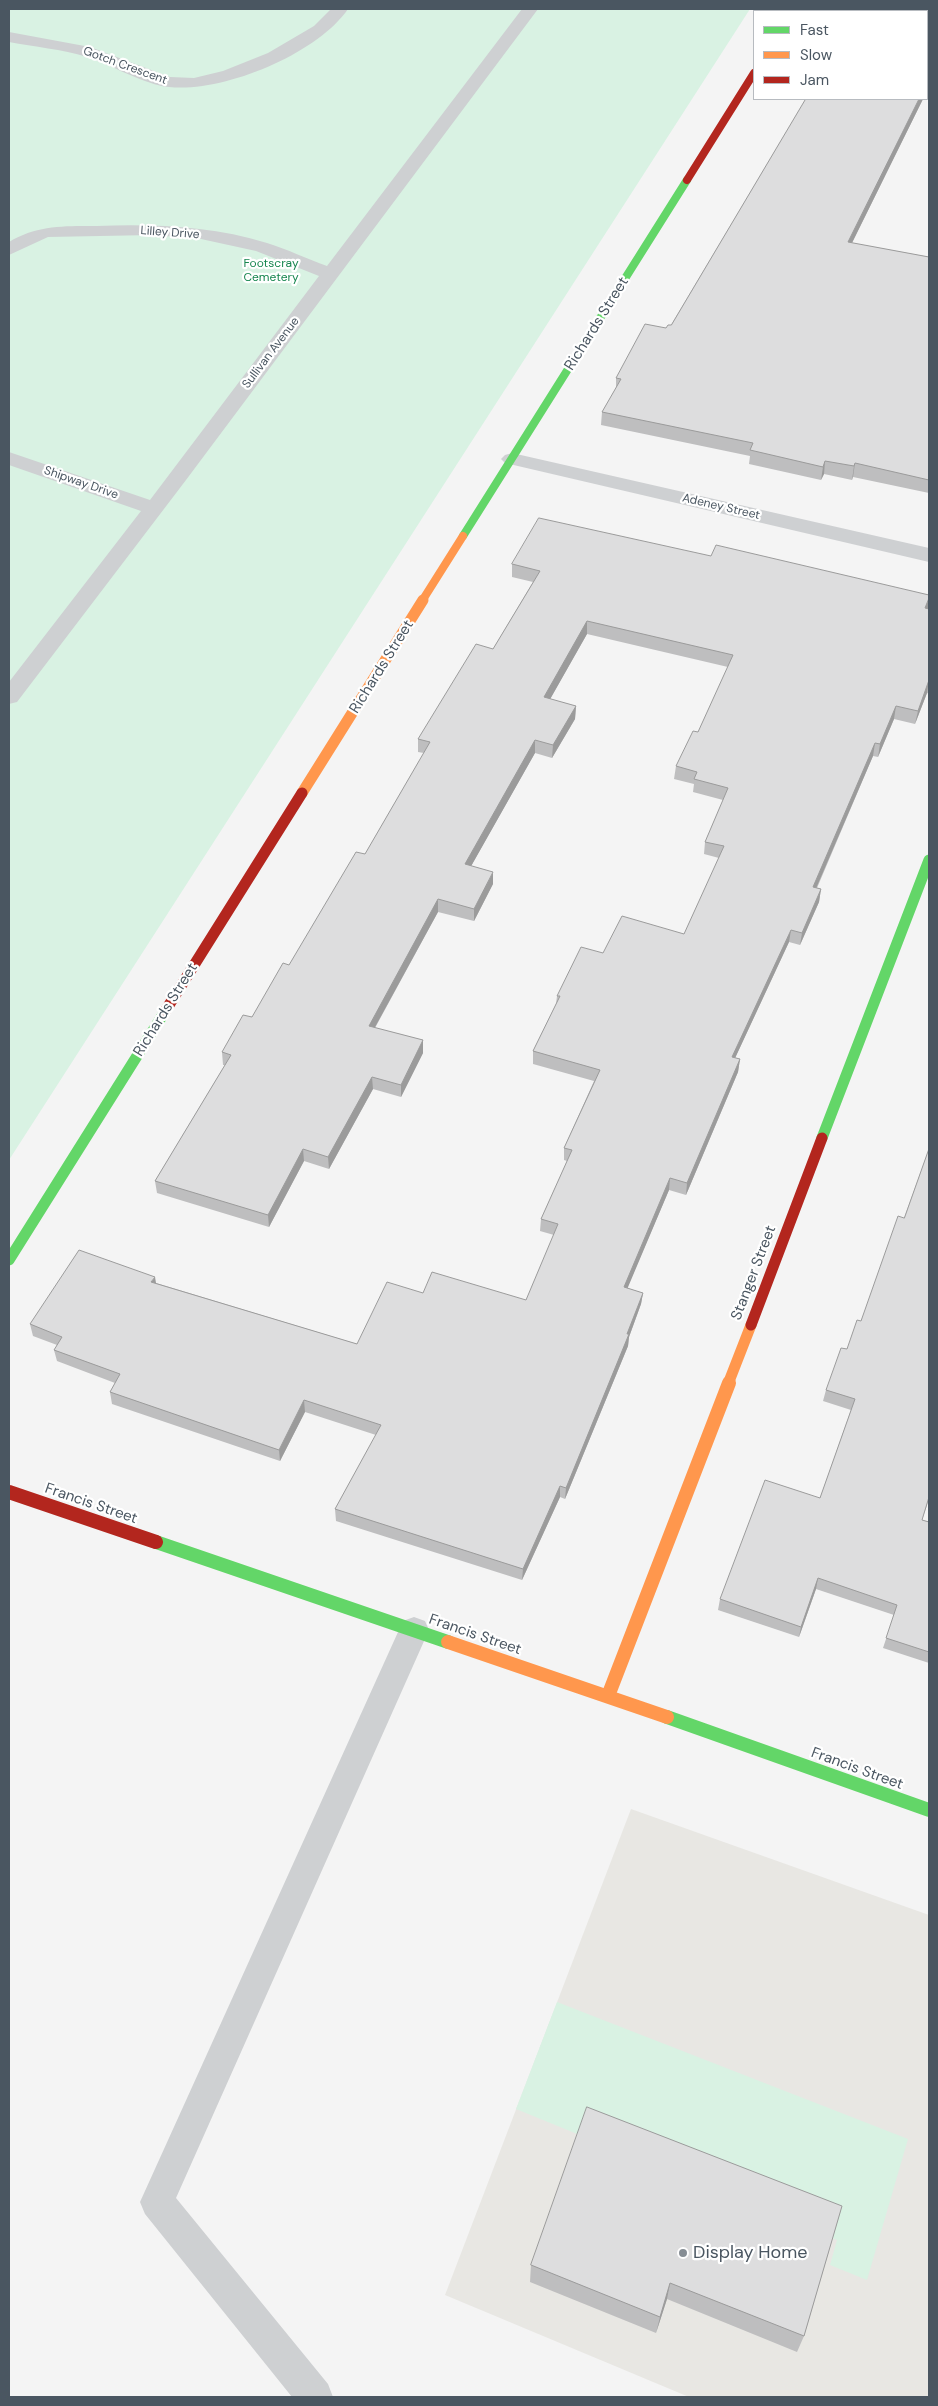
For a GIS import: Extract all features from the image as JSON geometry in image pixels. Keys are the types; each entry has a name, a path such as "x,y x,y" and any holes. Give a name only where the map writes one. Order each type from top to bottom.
{"street":[{"name":"Richards Street","path":"9,1260 753,75"},
{"name":"Adeney Street","path":"512,459 929,555"},
{"name":"Stanger Street","path":"608,1696 929,860"},
{"name":"Francis Street","path":"9,1492 608,1696 929,1810"}],"lane":[{"name":"Gotch Crescent","path":"9,37 90,52 168,82 194,84 221,78 265,61 314,34 334,18 340,9"},
{"name":"Sullivan Avenue","path":"9,697 530,9"},
{"name":"Lilley Drive","path":"9,249 30,237 52,231 181,232 261,247 330,274"},
{"name":"Shipway Drive","path":"9,458 152,508"},
{"path":"315,2397 157,2202 384,1701 414,1630"}],"shaded area":[{"path":"631,1809 929,1915 929,2397 689,2397 445,2295"}],"green space":[{"name":"Footscray Cemetery","path":"9,9 750,9 9,1160"},
{"path":"557,2002 908,2139 867,2280 830,2265 837,2240 516,2109"}],"building":[{"path":"929,9 929,84 928,10 852,10"},
{"path":"805,100 919,100 848,242 929,257 929,480 855,463 854,466 825,461 823,467 750,450 753,443 602,412 621,379 616,378 645,324 666,328 668,325 671,325"},
{"path":"539,518 711,556 716,545 929,595 925,608 929,609 929,680 918,711 896,706 880,744 875,743 813,887 821,889 802,933 791,930 732,1057 740,1059 687,1183 670,1178 624,1287 643,1293 627,1334 629,1334 566,1488 560,1486 523,1569 335,1509 381,1425 304,1400 279,1450 110,1392 120,1374 54,1350 62,1337 30,1324 79,1250 155,1277 151,1282 357,1344 387,1282 423,1293 432,1272 526,1300 558,1224 541,1219 572,1150 564,1148 600,1070 533,1051 581,947 603,953 622,916 684,934 724,846 705,842 728,788 694,779 697,772 676,766 693,731 698,732 733,655 587,621 544,697 576,706 553,745 535,740 465,864 493,872 474,909 438,899 369,1026 423,1040 401,1085 372,1077 328,1157 303,1149 268,1215 155,1181 231,1055 222,1052 243,1015 252,1017 283,963 289,965 356,852 365,854 430,742 418,739 476,644 493,649 540,571 512,564"},
{"path":"929,1149 929,1497 922,1520 929,1522 929,1652 886,1638 897,1605 818,1578 801,1627 720,1599 765,1480 820,1498 855,1399 826,1390 841,1348 847,1349 857,1320 861,1321 898,1216 904,1218"},
{"name":"Display Home","path":"587,2107 842,2206 804,2336 670,2283 660,2317 531,2265"}],"traffic: fast":[{"path":"463,536 687,180"},
{"path":"822,1138 929,860"},
{"path":"9,1260 164,1013"},
{"path":"156,1542 448,1642"},
{"path":"667,1717 929,1810"}],"traffic: slow":[{"path":"302,793 463,536"},
{"path":"608,1696 751,1325"},
{"path":"448,1642 667,1717"}],"traffic: jam":[{"path":"687,180 753,75"},
{"path":"164,1013 302,793"},
{"path":"751,1325 822,1138"},
{"path":"9,1492 156,1542"}],"place":[{"name":"Display Home","path":"683,2253"}]}
